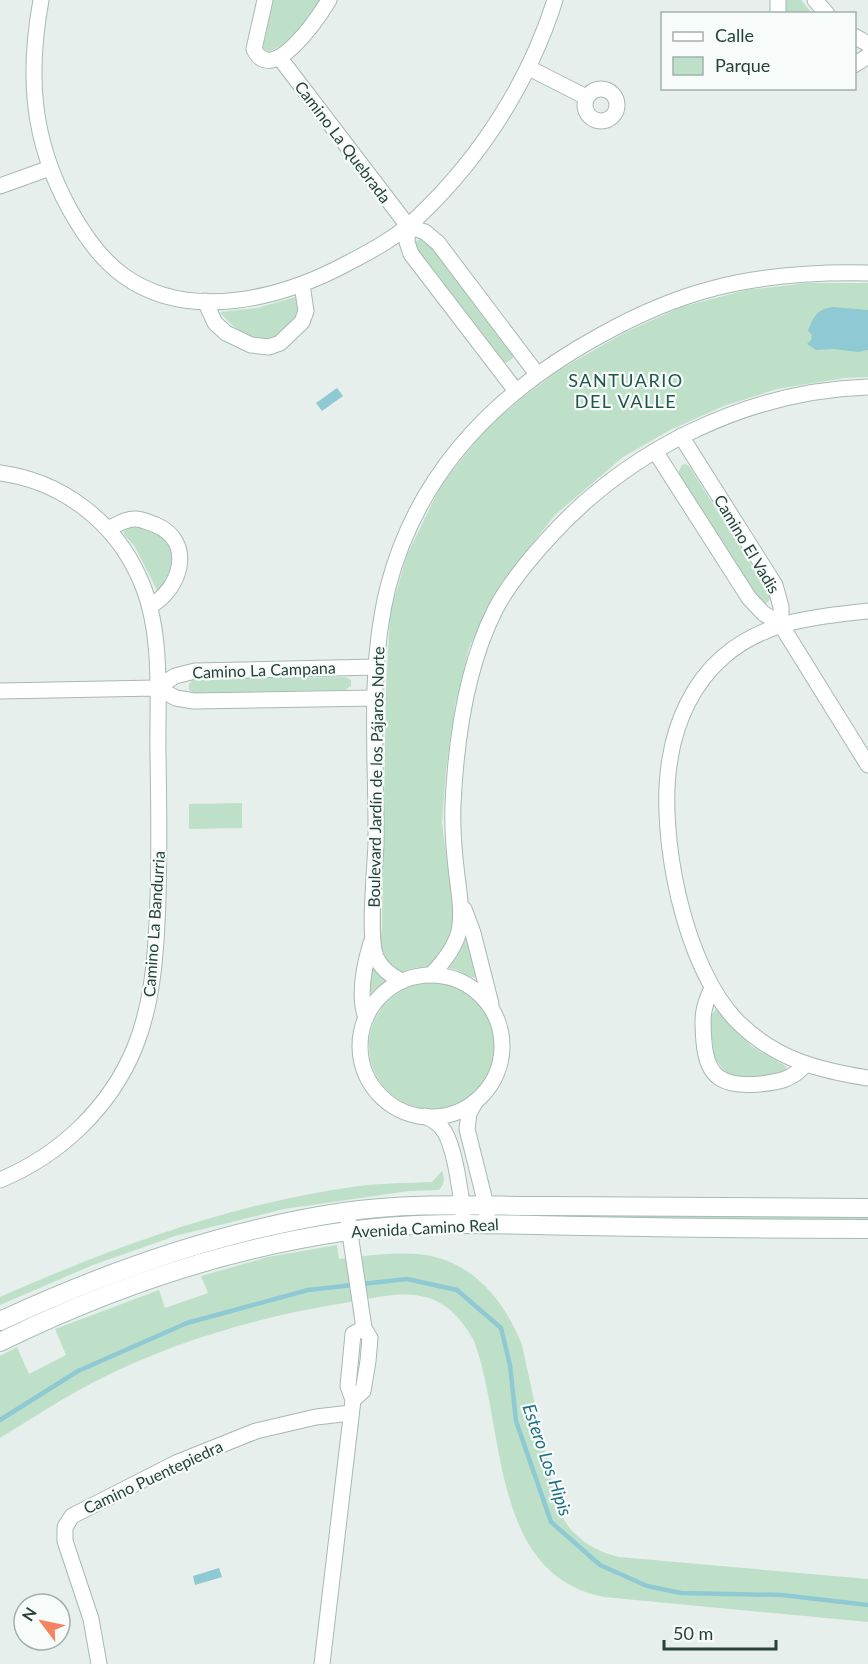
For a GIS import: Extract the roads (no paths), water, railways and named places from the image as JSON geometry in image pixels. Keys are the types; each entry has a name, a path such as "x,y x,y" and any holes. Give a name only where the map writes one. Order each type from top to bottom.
{"main road":[{"name":"Avenida Camino Real","path":"0,1321 87,1283 163,1255 245,1232 346,1211 462,1205 868,1208"},
{"name":"Avenida Camino Real","path":"0,1342 75,1309 200,1265 256,1250 351,1231 464,1224 868,1229"}],"street":[{"path":"41,0 34,45 33,87 39,129 50,168 65,200 83,231 115,269 137,284 151,290 205,301 250,299 302,285 368,252 408,226 438,198 475,154 494,127 529,68 555,0"},
{"path":"265,0 254,48 264,58 279,57 302,38 329,0"},
{"path":"814,0 825,12"},
{"name":"Camino La Quebrada","path":"279,57 408,226 425,232 438,243 537,374"},
{"path":"529,68 586,97"},
{"path":"0,186 50,168"},
{"name":"Camino La Quebrada","path":"408,226 407,242 411,254 516,391"},
{"name":"Boulevard Jardín de los Pájaros Norte","path":"402,981 380,965 372,938 376,843 376,667 388,588 415,516 435,482 466,439 516,391 567,354 620,325 690,295 759,278 805,273 868,273"},
{"path":"205,301 215,323 226,333 252,345 269,347 280,343 302,322 306,310 302,285"},
{"path":"431,975 454,946 461,925 462,903 453,832 455,784 465,702 486,630 496,609 516,578 556,530 603,487 681,436 711,422 773,402 820,391 868,387"},
{"name":"Camino El Vadis","path":"681,436 775,585 781,607 781,625"},
{"name":"Camino El Vadis","path":"655,451 749,598 763,613 781,625"},
{"name":"Camino La Bandurria","path":"0,473 25,478 52,488 87,510 108,529 134,566 150,606 156,631 160,855 153,980 142,1028 121,1075 90,1118 49,1154 0,1180"},
{"path":"108,529 127,520 139,519 167,532 177,543 179,562 174,583 164,596 150,606"},
{"path":"868,611 766,629 725,655 694,690 682,715 670,760 667,796 674,873 688,927 712,988 724,1006 752,1035 786,1057 805,1065 868,1078"},
{"path":"781,625 868,765"},
{"name":"Camino La Campana","path":"157,688 175,675 195,671 376,667"},
{"name":"Camino La Campana","path":"0,691 157,688 176,698 194,701 376,698"},
{"path":"462,903 473,933 492,1009 500,1029 502,1051 492,1082 469,1113 467,1130 486,1205 488,1224"},
{"name":"Boulevard Jardín de los Pájaros Norte","path":"366,1018 363,994 372,938"},
{"path":"478,1099 448,1115 425,1116 402,1111 374,1088 365,1072 360,1042 370,1009 384,993 402,981 431,975 462,981 479,993 492,1009"},
{"path":"712,988 702,1011 702,1029 706,1061 718,1078 737,1085 776,1082 792,1077 805,1065"},
{"path":"425,1116 440,1126 447,1138 464,1224"},
{"path":"322,1664 352,1407 348,1386 353,1334 364,1328 351,1231 346,1211"},
{"name":"Camino Puentepiedra","path":"99,1664 91,1619 64,1541 65,1527 72,1516 176,1463 256,1431 352,1407"}],"water":[{"path":"833,307 868,310 868,350 858,352 834,349 816,350 807,344 811,340 812,335 808,331 814,318 819,312"},
{"path":"337,388 343,396 322,411 316,403"},
{"path":"219,1568 222,1577 195,1585 193,1576"}],"waterway":[{"name":"Estero Los Hipis","path":"0,1420 78,1371 187,1323 308,1290 407,1279 457,1290 501,1328 510,1365 516,1421 551,1522 600,1565 647,1586 681,1593 782,1595 868,1605"}],"district":[{"name":"SANTUARIO DEL VALLE","path":"626,391"}]}
